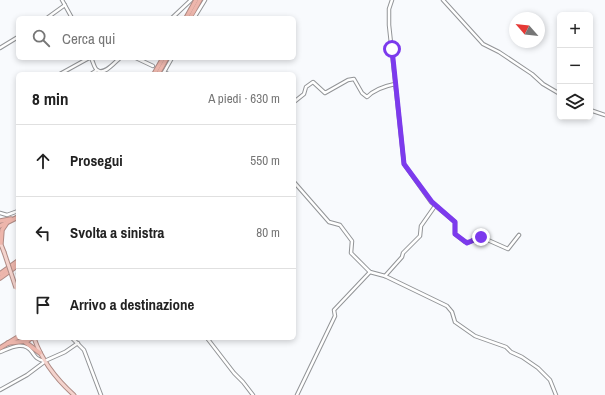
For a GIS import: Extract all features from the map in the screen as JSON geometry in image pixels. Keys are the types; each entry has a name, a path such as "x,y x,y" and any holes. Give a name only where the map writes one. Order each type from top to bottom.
{"highway":[{"path":"187,16 196,0"},
{"path":"191,16 200,0"},
{"path":"155,72 162,60"},
{"path":"159,72 166,60"},
{"path":"0,220 16,218"},
{"path":"0,243 1,232 6,224 12,219"},
{"path":"0,226 6,224"},
{"path":"0,274 16,265"},
{"path":"0,278 16,265"},
{"path":"0,348 16,338"},
{"path":"8,343 25,342 29,340"},
{"path":"25,342 40,354"}],"main road":[{"path":"0,243 16,288"},
{"path":"34,340 44,361 57,379 74,395"}],"street":[{"path":"62,0 71,16"},
{"path":"174,16 191,0"},
{"path":"195,16 205,0"},
{"path":"392,0 388,14 404,164 435,206 455,222 455,234 467,243 481,237 508,249 519,235"},
{"path":"443,0 483,44 499,52 532,74 543,84 557,92"},
{"path":"50,16 65,5"},
{"path":"0,48 16,38"},
{"path":"64,72 86,60"},
{"path":"91,60 97,70 101,72 105,71 118,60"},
{"path":"140,60 153,66"},
{"path":"164,72 171,60"},
{"path":"296,100 304,94 306,87 313,82 322,92 326,94 348,80 354,79 362,93 367,97 376,90 395,84"},
{"path":"593,111 605,115"},
{"path":"296,184 329,222 340,225 352,241 352,253 370,272 385,276 447,306 452,312 455,322 478,338 502,345 511,352 522,357 550,380 556,395"},
{"path":"385,276 402,257 403,253 420,236 421,226 435,206"},
{"path":"0,213 7,215 16,212"},
{"path":"297,395 335,316 334,310 370,272"},
{"path":"74,340 84,350 102,395"},
{"path":"209,340 253,395"},
{"path":"0,390 27,375 44,361 65,352 78,343"},
{"path":"0,352 13,347 24,346 30,350 35,358 44,361"}],"route":[{"path":"392,49 404,164 432,202 455,222 455,234 467,243 481,237"}]}
